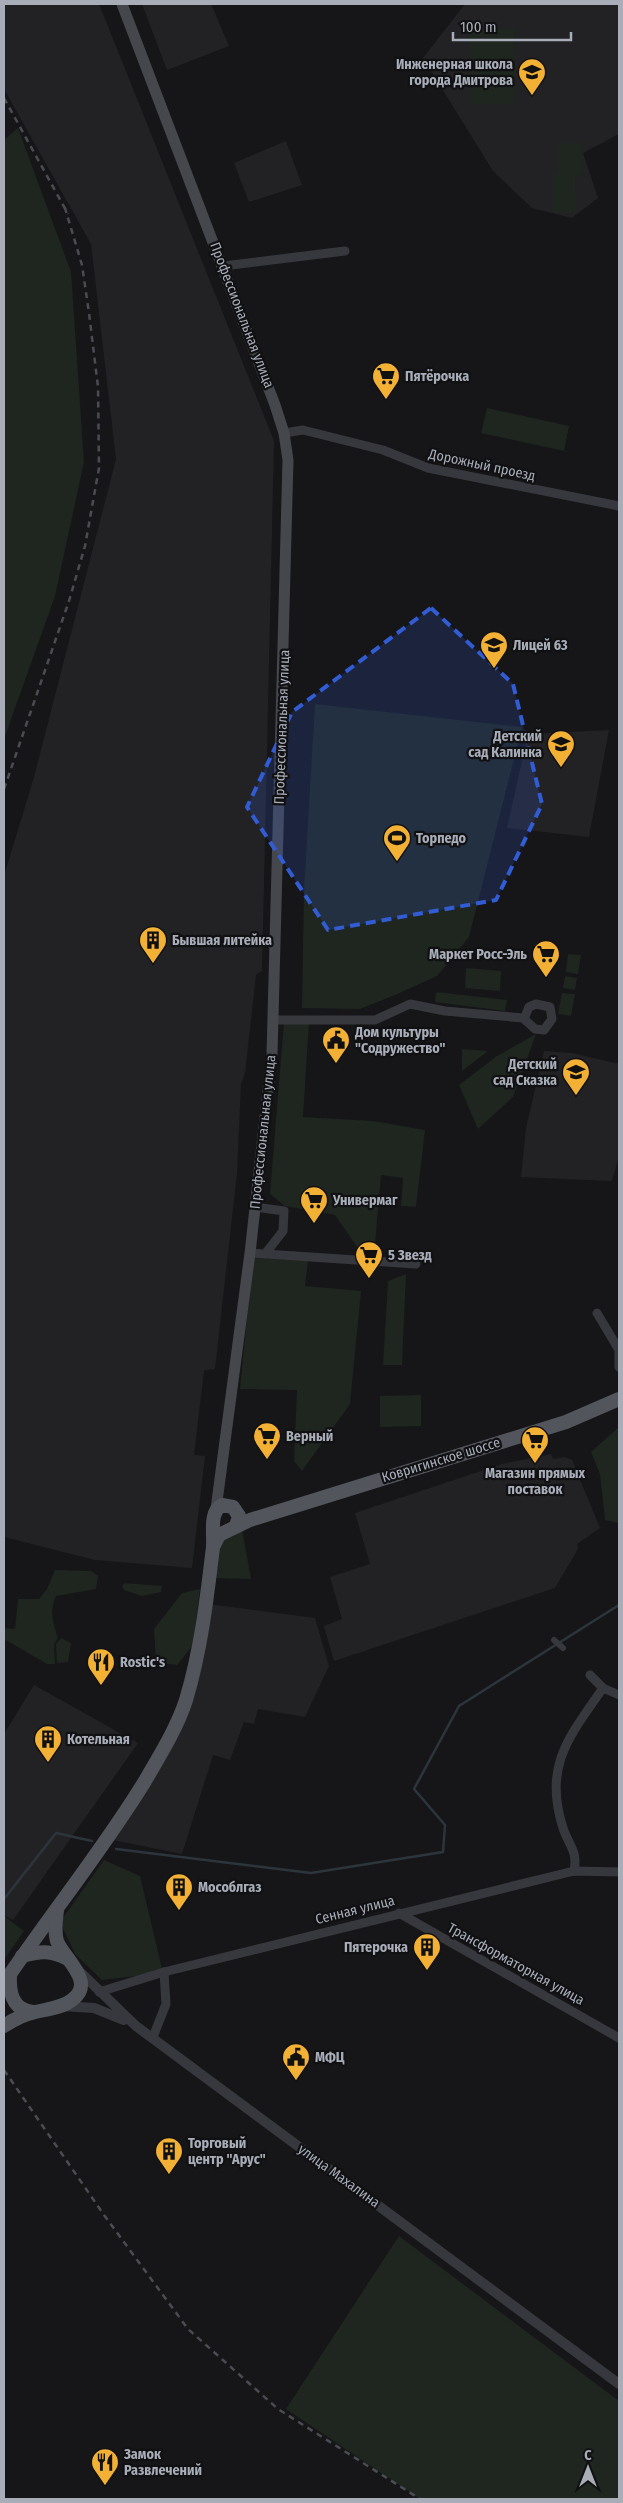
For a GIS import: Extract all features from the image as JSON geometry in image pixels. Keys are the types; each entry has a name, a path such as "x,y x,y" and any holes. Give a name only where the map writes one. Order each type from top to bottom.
{"main road":[{"name":"Профессиональная улица","path":"22,1956 58,1909 125,1813 178,1720 197,1657 212,1548 227,1518 222,1478 256,1207 269,1086 273,1020 289,481 284,433 273,397 122,4"},
{"name":"Ковригинское шоссе","path":"227,1518 262,1516 566,1422 619,1399"},
{"path":"58,1909 55,1924 57,1941 68,1959"},
{"path":"33,2012 24,2010 13,2000 7,1978 22,1956 44,1951 52,1952 68,1959"},
{"name":"улица Махалина","path":"68,1959 79,1971"},
{"path":"4,2026 33,2012 58,2006 72,2000 77,1995 80,1984 79,1971"}],"street":[{"path":"223,266 345,251"},
{"name":"Дорожный проезд","path":"284,433 303,430 383,450 428,468 619,506"},
{"path":"273,1020 375,1020 410,1004 445,1011 524,1019"},
{"path":"256,1207 284,1211 282,1231 265,1254"},
{"path":"250,1253 416,1264"},
{"path":"597,1313 619,1350 619,1367"},
{"path":"554,1640 563,1648"},
{"path":"590,1675 603,1688 619,1695"},
{"path":"574,1871 577,1858 564,1830 554,1796 556,1776 560,1757 603,1688"},
{"name":"Сенная улица","path":"99,1992 164,1972 574,1871 619,1872"},
{"name":"Трансформаторная улица","path":"399,1913 619,2038"},
{"name":"улица Махалина","path":"79,1971 136,2026 619,2384"},
{"path":"153,2037 166,2004 164,1972"},
{"path":"58,2006 94,2008 136,2026"}],"highlighted area":[{"path":"431,608 513,684 542,804 496,900 328,930 247,807 292,712"}],"shaded area":[{"path":"4,4 99,4 274,441 262,971 256,975 245,1073 241,1084 237,1173 215,1369 204,1370 194,1455 205,1456 192,1568 95,1560 4,1537 4,876 34,777 116,459 91,244 4,89"},
{"path":"142,4 211,4 229,46 167,70"},
{"name":"Инженерная школа города Дмитрова","path":"465,4 619,4 619,134 583,153 598,198 572,218 532,208 493,171 423,58"},
{"path":"470,29 514,29 515,104 470,104"},
{"path":"18,128 71,272 84,462 55,596 4,739 4,140"},
{"path":"286,141 302,185 249,202 234,163"},
{"path":"557,143 581,143 581,175 575,176 576,213 553,213 553,175 557,175"},
{"path":"487,408 569,426 564,451 481,433"},
{"name":"Торпедо","path":"315,704 522,727 469,937 437,976 360,1009 302,1008 304,891"},
{"name":"Детский сад Калинка","path":"609,730 589,837 507,828 528,734"},
{"path":"568,954 581,955 578,974 566,972"},
{"path":"466,968 501,971 500,991 465,988"},
{"path":"565,976 577,978 575,990 563,988"},
{"path":"436,992 507,1000 505,1011 435,1002"},
{"path":"562,993 575,994 571,1016 558,1014"},
{"path":"284,1022 309,1022 303,1117 373,1121 425,1130 416,1207 401,1206 403,1178 381,1175 374,1255 362,1254 335,1215 285,1206 270,1194"},
{"path":"536,1034 513,1097 478,1129 459,1085 497,1056"},
{"path":"462,1049 488,1051 462,1071"},
{"name":"Детский сад Сказка","path":"544,1051 572,1053 619,1064 619,1156 612,1181 521,1177 526,1128"},
{"path":"253,1258 308,1261 305,1286 361,1291 350,1404 302,1471 294,1461 297,1390 240,1389"},
{"path":"406,1274 402,1365 383,1365 388,1281"},
{"path":"421,1395 421,1426 380,1427 380,1396"},
{"path":"619,1427 619,1523 605,1520 600,1474 591,1452"},
{"path":"551,1454 553,1459 565,1457 572,1460 600,1528 577,1544 578,1549 555,1588 334,1661 324,1626 342,1619 330,1577 370,1564 355,1513 502,1464"},
{"path":"242,1529 251,1579 212,1578 219,1541"},
{"path":"55,1570 91,1571 98,1576 96,1589 56,1596 52,1612 58,1638 54,1644 55,1664 47,1664 4,1639 4,1628 15,1629 18,1599 39,1599 47,1589"},
{"path":"124,1583 162,1586 161,1592 142,1596 124,1590 122,1587"},
{"path":"200,1589 193,1645 177,1665 156,1662 154,1629 182,1593"},
{"path":"208,1604 315,1618 329,1666 305,1717 258,1709 254,1724 244,1722 230,1760 213,1755 182,1854 113,1840 170,1748"},
{"path":"61,1638 71,1643 68,1662 57,1663 56,1644"},
{"name":"Котельная","path":"34,1685 138,1743 13,1920 4,1915 4,1734"},
{"path":"104,1860 140,1876 163,1973 102,1980 75,1954 60,1922"},
{"path":"4,1916 24,1931 4,1960"},
{"path":"399,2236 619,2401 619,2499 420,2499 286,2409"}],"waterway":[{"path":"116,1849 311,1873 443,1852 445,1825 414,1789 459,1706 619,1605"},
{"path":"4,1899 56,1833 92,1841"}],"railway":[{"path":"4,98 68,214"},
{"path":"4,789 69,601 85,546 99,468 98,387 89,313 82,265 65,208"},
{"path":"4,2070 104,2215 188,2329 278,2409 420,2499"}],"place":[{"name":"Инженерная школа города Дмитрова","path":"532,96"},
{"name":"Пятёрочка","path":"386,400"},
{"name":"Лицей 63","path":"494,669"},
{"name":"Детский сад Калинка","path":"561,768"},
{"name":"Торпедо","path":"397,862"},
{"name":"Бывшая литейка","path":"153,964"},
{"name":"Маркет Росс-Эль","path":"546,978"},
{"name":"Дом культуры \"Содружество\"","path":"336,1064"},
{"name":"Детский сад Сказка","path":"576,1096"},
{"name":"Универмаг","path":"314,1224"},
{"name":"5 Звезд","path":"369,1279"},
{"name":"Верный","path":"267,1460"},
{"name":"Магазин прямых поставок","path":"535,1464"},
{"name":"Rostic's","path":"101,1686"},
{"name":"Котельная","path":"48,1763"},
{"name":"Мособлгаз","path":"179,1911"},
{"name":"Пятерочка","path":"427,1971"},
{"name":"МФЦ","path":"296,2081"},
{"name":"Торговый центр \"Арус\"","path":"169,2175"},
{"name":"Замок Развлечений","path":"105,2486"}]}
